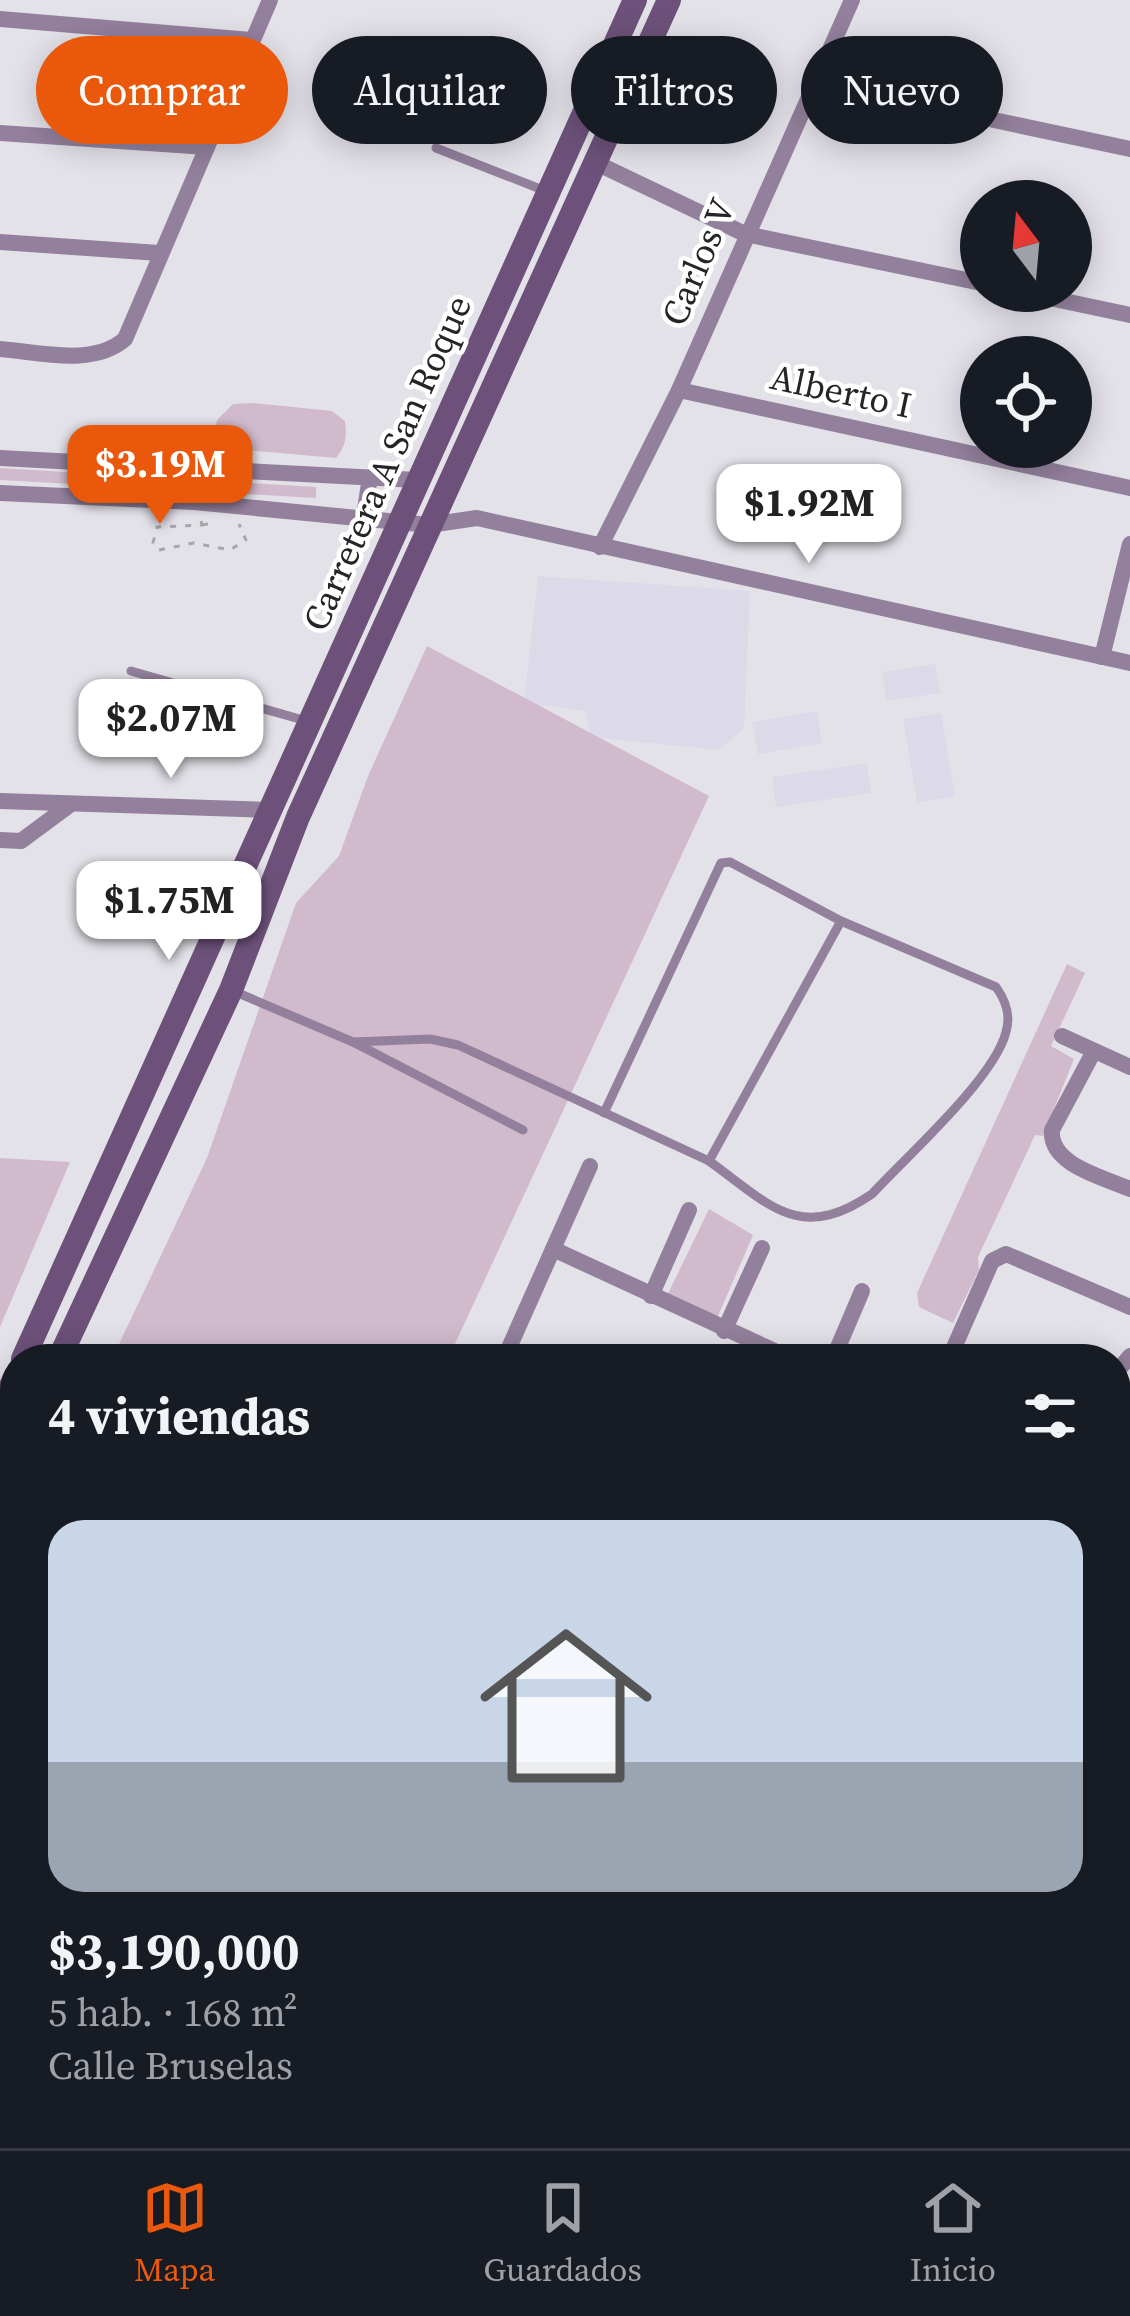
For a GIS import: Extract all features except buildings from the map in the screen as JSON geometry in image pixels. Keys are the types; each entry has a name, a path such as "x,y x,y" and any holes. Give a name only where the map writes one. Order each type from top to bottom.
{"main road":[{"name":"Carretera A San Roque","path":"30,1344 634,0"},
{"name":"Carretera A San Roque","path":"66,1344 231,990 298,817 669,0"},
{"path":"165,1045 209,997 231,990 224,972 231,923 228,906"}],"street":[{"path":"253,36 270,0"},
{"name":"Carlos V","path":"836,36 852,0"},
{"path":"0,19 203,36"},
{"name":"Carlos V","path":"600,547 679,390 801,112"},
{"path":"1003,122 1130,149"},
{"path":"0,133 207,147"},
{"path":"0,349 88,356 114,348 124,338 208,144"},
{"path":"593,162 745,233 960,279"},
{"path":"0,242 159,254"},
{"path":"1092,307 1130,315"},
{"name":"Alberto I","path":"679,390 1130,488"},
{"path":"0,458 417,480"},
{"path":"364,516 370,477"},
{"path":"0,494 194,502 430,525 477,518 1130,663"},
{"path":"1102,657 1130,544"},
{"path":"0,801 270,810"},
{"path":"0,840 21,841 71,803"},
{"path":"1061,1036 1130,1067"},
{"path":"1094,1051 1052,1130 1051,1141 1062,1158 1130,1190"},
{"path":"513,1344 590,1166"},
{"path":"651,1295 689,1210"},
{"path":"724,1331 762,1248"},
{"path":"553,1250 756,1344"},
{"path":"959,1344 992,1261 1012,1255 1130,1307"},
{"path":"839,1344 862,1291"}],"lane":[{"path":"436,148 548,192"},
{"path":"131,671 311,722"},
{"path":"353,1042 443,1040 709,1161 783,1212 820,1219 872,1194 997,1055 1008,1029 1005,1000 996,987 841,921 730,862 717,866 604,1113"},
{"path":"709,1161 841,921"},
{"path":"231,990 353,1042 523,1130"}],"path":[{"path":"194,502 202,525"},
{"path":"227,521 246,534 246,540 230,550 194,543 159,550 152,543 158,527 202,525 227,521"}],"shaded area":[{"path":"233,404 332,411 345,421 342,449 336,458 223,448 214,436 217,420"},
{"path":"0,468 316,487 316,498 0,480"},
{"path":"538,576 750,591 744,728 719,750 591,737 585,711 524,703"},
{"path":"427,646 709,796 455,1344 119,1344 207,1158 296,903 339,856 368,776"},
{"path":"935,664 940,693 886,701 882,672"},
{"path":"817,711 822,743 758,754 752,722"},
{"path":"941,713 955,796 917,802 903,719"},
{"path":"867,763 871,793 776,807 772,777"},
{"path":"1067,964 1085,973 1051,1046 1074,1059 1043,1136 1035,1135 978,1257 979,1270 953,1323 919,1307 917,1293"},
{"path":"0,1158 70,1162 0,1327"},
{"path":"709,1209 753,1235 718,1316 709,1320 665,1300"}]}
